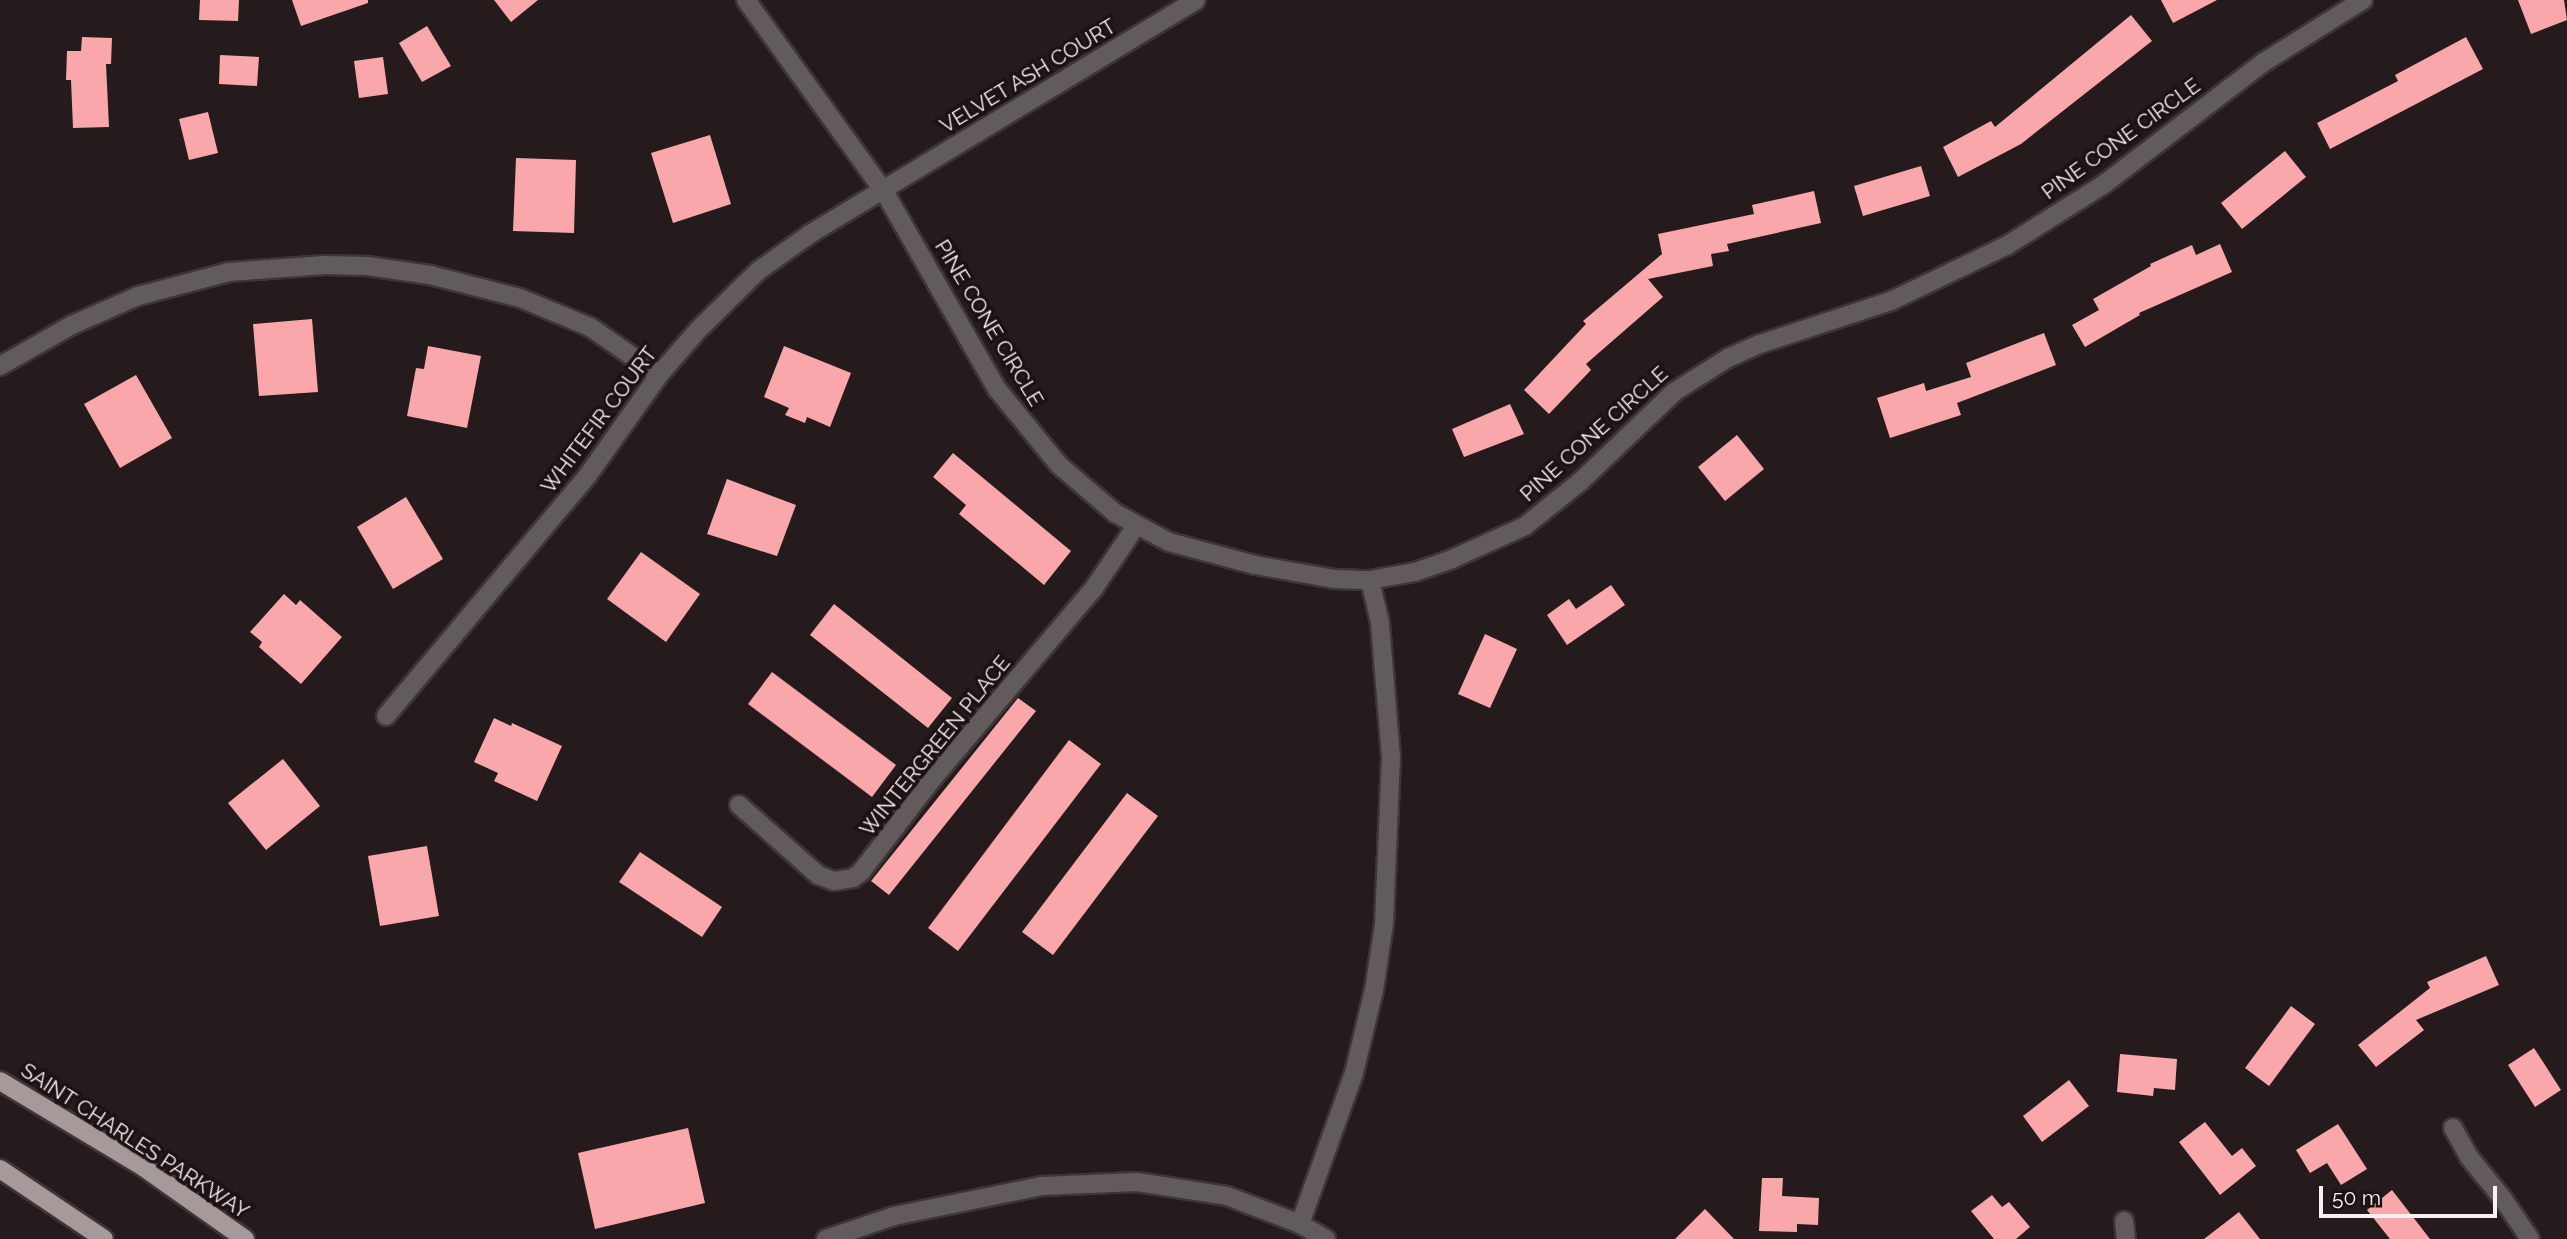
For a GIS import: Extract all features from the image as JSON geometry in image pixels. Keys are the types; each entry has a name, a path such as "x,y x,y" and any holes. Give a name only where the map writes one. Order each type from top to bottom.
{"main road":[{"name":"SAINT CHARLES PARKWAY","path":"0,1081 143,1167 245,1239"},
{"path":"0,1169 104,1239"}],"street":[{"name":"PINE CONE CIRCLE","path":"746,0 884,191 1012,410 1059,465 1115,513 1170,542 1226,559 1334,579 1370,580 1415,572 1452,559 1525,526 1581,481 1674,392 1728,358 1771,340 1891,301 2006,246 2103,185 2264,62 2363,0"},
{"name":"VELVET ASH COURT","path":"884,191 1196,0"},
{"name":"WHITEFIR COURT","path":"386,716 588,475 659,375 698,330 758,271 810,234 884,191"},
{"path":"0,366 72,325 150,292 229,272 325,265 367,266 430,275 520,298 590,327 659,375"},
{"name":"WINTERGREEN PLACE","path":"739,804 818,875 841,881 862,872 933,778 1094,588 1136,526"},
{"path":"1300,1224 1354,1073 1374,990 1384,924 1391,757 1380,623 1370,580"},
{"path":"2453,1128 2469,1157 2503,1199 2530,1239"},
{"path":"826,1239 894,1216 940,1206 1041,1186 1092,1182 1137,1182 1227,1196 1300,1224 1326,1239"}],"building":[{"path":"200,0 239,0 238,21 199,20"},
{"path":"292,0 368,0 368,3 301,26"},
{"path":"494,0 538,0 511,22"},
{"path":"2161,0 2217,0 2173,23"},
{"path":"2518,0 2564,0 2567,20 2531,34"},
{"path":"2131,15 2152,41 2021,144 1958,177 1943,147 1991,121 1995,127"},
{"path":"427,26 451,66 422,82 399,43"},
{"path":"82,37 112,38 111,64 106,64 109,127 73,128 71,80 66,80 67,51 81,51"},
{"path":"2466,37 2483,69 2330,149 2317,123 2398,81 2395,75"},
{"path":"220,55 259,57 257,86 219,84"},
{"path":"383,57 388,94 359,98 354,61"},
{"path":"208,112 218,153 189,160 179,119"},
{"path":"710,135 731,204 673,223 651,153"},
{"path":"2285,151 2306,177 2242,229 2221,203"},
{"path":"516,158 576,160 574,233 513,231"},
{"path":"1921,166 1930,196 1863,216 1854,186"},
{"path":"1814,191 1821,223 1727,244 1729,251 1711,254 1713,266 1648,279 1663,297 1586,364 1591,370 1549,414 1524,390 1586,324 1583,321 1662,254 1658,234 1754,214 1752,205"},
{"path":"2220,244 2232,272 2139,313 2140,315 2085,347 2072,325 2099,310 2093,299 2151,266 2150,264 2192,245 2196,255"},
{"path":"312,319 318,392 259,396 253,324"},
{"path":"2044,333 2056,365 1957,403 1961,415 1890,438 1877,398 1924,383 1926,391 1971,377 1966,363"},
{"path":"428,346 481,356 467,428 407,416 416,368 424,369"},
{"path":"784,346 851,373 830,427 807,417 805,423 785,415 789,408 764,397"},
{"path":"136,375 172,438 120,468 84,404"},
{"path":"1510,404 1524,434 1464,457 1452,429"},
{"path":"1737,435 1764,469 1725,501 1698,467"},
{"path":"953,453 1071,551 1044,585 959,514 966,505 933,477"},
{"path":"727,479 796,505 777,556 707,534"},
{"path":"406,497 443,559 393,589 357,527"},
{"path":"641,552 700,594 666,642 607,599"},
{"path":"1611,585 1625,605 1567,645 1547,615 1569,599 1576,609"},
{"path":"284,594 296,605 300,600 342,637 301,684 259,647 262,642 250,632"},
{"path":"834,604 952,698 928,728 810,635"},
{"path":"1485,634 1517,649 1490,708 1458,694"},
{"path":"772,672 896,765 872,797 748,704"},
{"path":"1018,698 1036,711 889,895 871,881"},
{"path":"494,718 511,726 512,723 562,746 537,801 494,781 498,773 474,762"},
{"path":"1069,740 1101,764 958,951 928,928"},
{"path":"283,759 320,806 266,850 228,803"},
{"path":"1127,793 1158,816 1053,955 1022,932"},
{"path":"427,846 439,916 380,926 368,856"},
{"path":"640,852 722,907 702,937 619,882"},
{"path":"2486,956 2499,985 2416,1020 2424,1030 2376,1067 2358,1045 2430,988 2427,982"},
{"path":"2291,1006 2315,1024 2269,1086 2245,1068"},
{"path":"2534,1048 2561,1090 2535,1107 2508,1065"},
{"path":"2120,1054 2177,1059 2175,1090 2154,1088 2153,1096 2117,1092"},
{"path":"2069,1080 2089,1106 2042,1142 2023,1116"},
{"path":"2205,1122 2232,1156 2242,1148 2256,1166 2220,1195 2179,1142"},
{"path":"2338,1124 2367,1169 2341,1185 2327,1163 2310,1173 2296,1150"},
{"path":"688,1128 705,1203 595,1229 578,1153"},
{"path":"1762,1178 1783,1178 1782,1196 1819,1198 1818,1225 1797,1224 1797,1232 1759,1231"},
{"path":"2392,1190 2430,1239 2390,1239 2367,1210"},
{"path":"1992,1195 2002,1207 2009,1202 2030,1227 2016,1239 1994,1239 1971,1211"},
{"path":"1705,1209 1734,1239 1675,1239"},
{"path":"2239,1212 2260,1239 2204,1239"}]}
